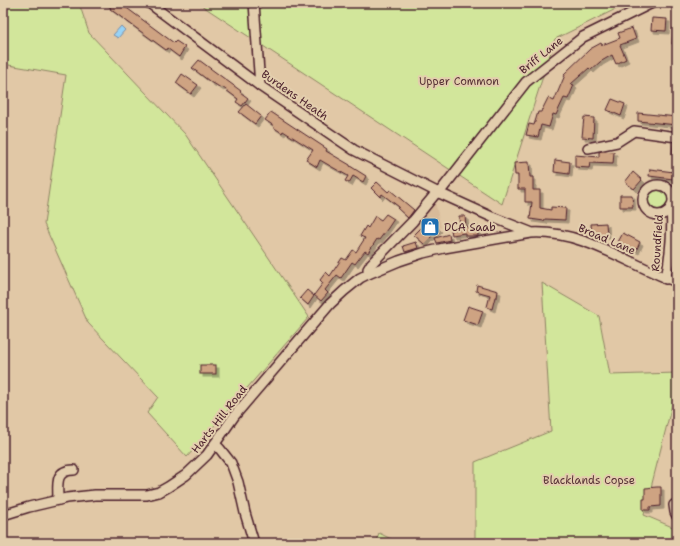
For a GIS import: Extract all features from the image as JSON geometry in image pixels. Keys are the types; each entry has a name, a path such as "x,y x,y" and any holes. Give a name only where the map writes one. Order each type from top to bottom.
{"street":[{"name":"Burdens Heath","path":"149,3 260,86 354,150 438,193"},
{"path":"254,3 260,86"},
{"name":"Briff Lane","path":"438,193 526,82 583,37 652,3"},
{"path":"588,148 617,142 634,131 677,137"},
{"name":"Broad Lane","path":"438,193 531,233 553,234 595,245 666,279 677,282"},
{"name":"Harts Hill Road","path":"368,274 368,269 371,264 438,193"},
{"name":"Roundfield","path":"666,279 672,216 671,208"},
{"name":"Harts Hill Road","path":"3,516 29,507 58,500 95,495 139,495 159,492 195,467 207,455 235,415 330,304 352,284 368,274 422,254 444,248 531,233"},
{"path":"215,444 231,463 238,482 244,513 254,543"},
{"path":"58,500 58,479 60,475 65,470 74,470"},
{"path":"674,505 677,516"}],"shaded area":[{"path":"434,202 441,227 439,229 438,228 438,231 431,237 433,247 423,249 415,235 408,230"}],"green space":[{"path":"3,3 79,3 89,33 185,134 309,317 187,457 147,413 158,397 88,323 44,224 66,75 3,64"},
{"name":"Upper Common","path":"198,3 628,3 555,39 502,204"},
{"path":"654,188 666,191 668,193 670,205 666,210 656,210 645,205 644,199 646,192"},
{"name":"Blacklands Copse","path":"542,283 599,316 610,375 677,373 677,385 644,515 677,529 677,543 475,543 475,462 551,431"},
{"path":"379,533 399,543 375,543"}],"water":[{"path":"121,26 125,30 118,38 113,35"}],"building":[{"path":"105,3 120,3 174,43 176,41 185,47 179,57 167,48 166,50 110,9 111,8"},
{"path":"652,18 667,19 666,31 651,30"},
{"path":"632,28 636,39 620,45 626,59 616,64 612,55 600,62 591,70 589,68 571,84 574,85 568,99 564,98 556,115 553,114 549,127 541,125 538,137 526,135 529,124 534,125 538,112 541,112 548,98 554,101 565,75 564,74 590,49 601,43 602,45 620,38 618,33"},
{"path":"673,28 677,28 677,45 672,44"},
{"path":"199,60 241,91 240,92 248,98 242,106 236,102 238,99 222,87 221,88 213,84 192,68"},
{"path":"182,74 198,85 191,94 176,83"},
{"path":"612,99 625,104 621,116 607,110"},
{"path":"246,104 261,116 255,124 239,112"},
{"path":"271,112 327,149 326,151 366,176 363,182 353,176 349,183 345,181 348,176 320,160 317,167 306,160 313,150 283,131 282,133 265,120"},
{"path":"638,113 677,117 677,125 638,121"},
{"path":"584,117 594,118 593,138 582,137"},
{"path":"673,143 677,143 677,156 672,155"},
{"path":"599,152 614,152 613,164 590,163 589,168 575,167 575,155 599,157"},
{"path":"555,160 570,162 569,174 554,172"},
{"path":"529,162 530,177 533,177 533,190 540,190 540,208 551,210 551,207 566,208 565,220 545,219 544,221 530,219 532,202 525,202 525,189 518,189 518,175 515,175 514,163"},
{"path":"650,169 674,172 673,179 649,176"},
{"path":"633,172 642,180 634,189 625,182"},
{"path":"377,182 388,192 390,190 414,210 408,218 397,208 399,207 382,194 380,197 371,188"},
{"path":"620,195 632,195 633,207 620,207"},
{"path":"386,214 394,219 388,228 379,240 377,239 368,253 365,251 355,264 352,262 341,278 337,275 325,290 328,293 321,301 314,295 323,283 320,280 326,272 330,276 342,258 346,260 353,250 356,252 365,238 360,236 366,226 368,228 375,216 381,220"},
{"path":"459,216 465,216 466,227 478,226 478,236 465,236 465,233 452,235 451,230 460,229"},
{"name":"DCA Saab","path":"427,217 439,229 424,244 414,235 425,224 422,222"},
{"path":"606,223 607,236 592,236 591,224"},
{"path":"623,233 640,242 636,251 618,242"},
{"path":"449,234 450,240 437,243 435,238"},
{"path":"416,242 418,248 405,252 403,246"},
{"path":"477,285 498,291 492,309 487,307 490,295 476,291"},
{"path":"307,290 314,296 308,305 300,298"},
{"path":"468,306 483,311 478,325 463,320"},
{"path":"200,365 216,365 216,374 200,374"},
{"path":"661,487 661,506 650,507 650,510 643,510 645,488"}],"place":[{"name":"DCA Saab","path":"430,227"}]}
